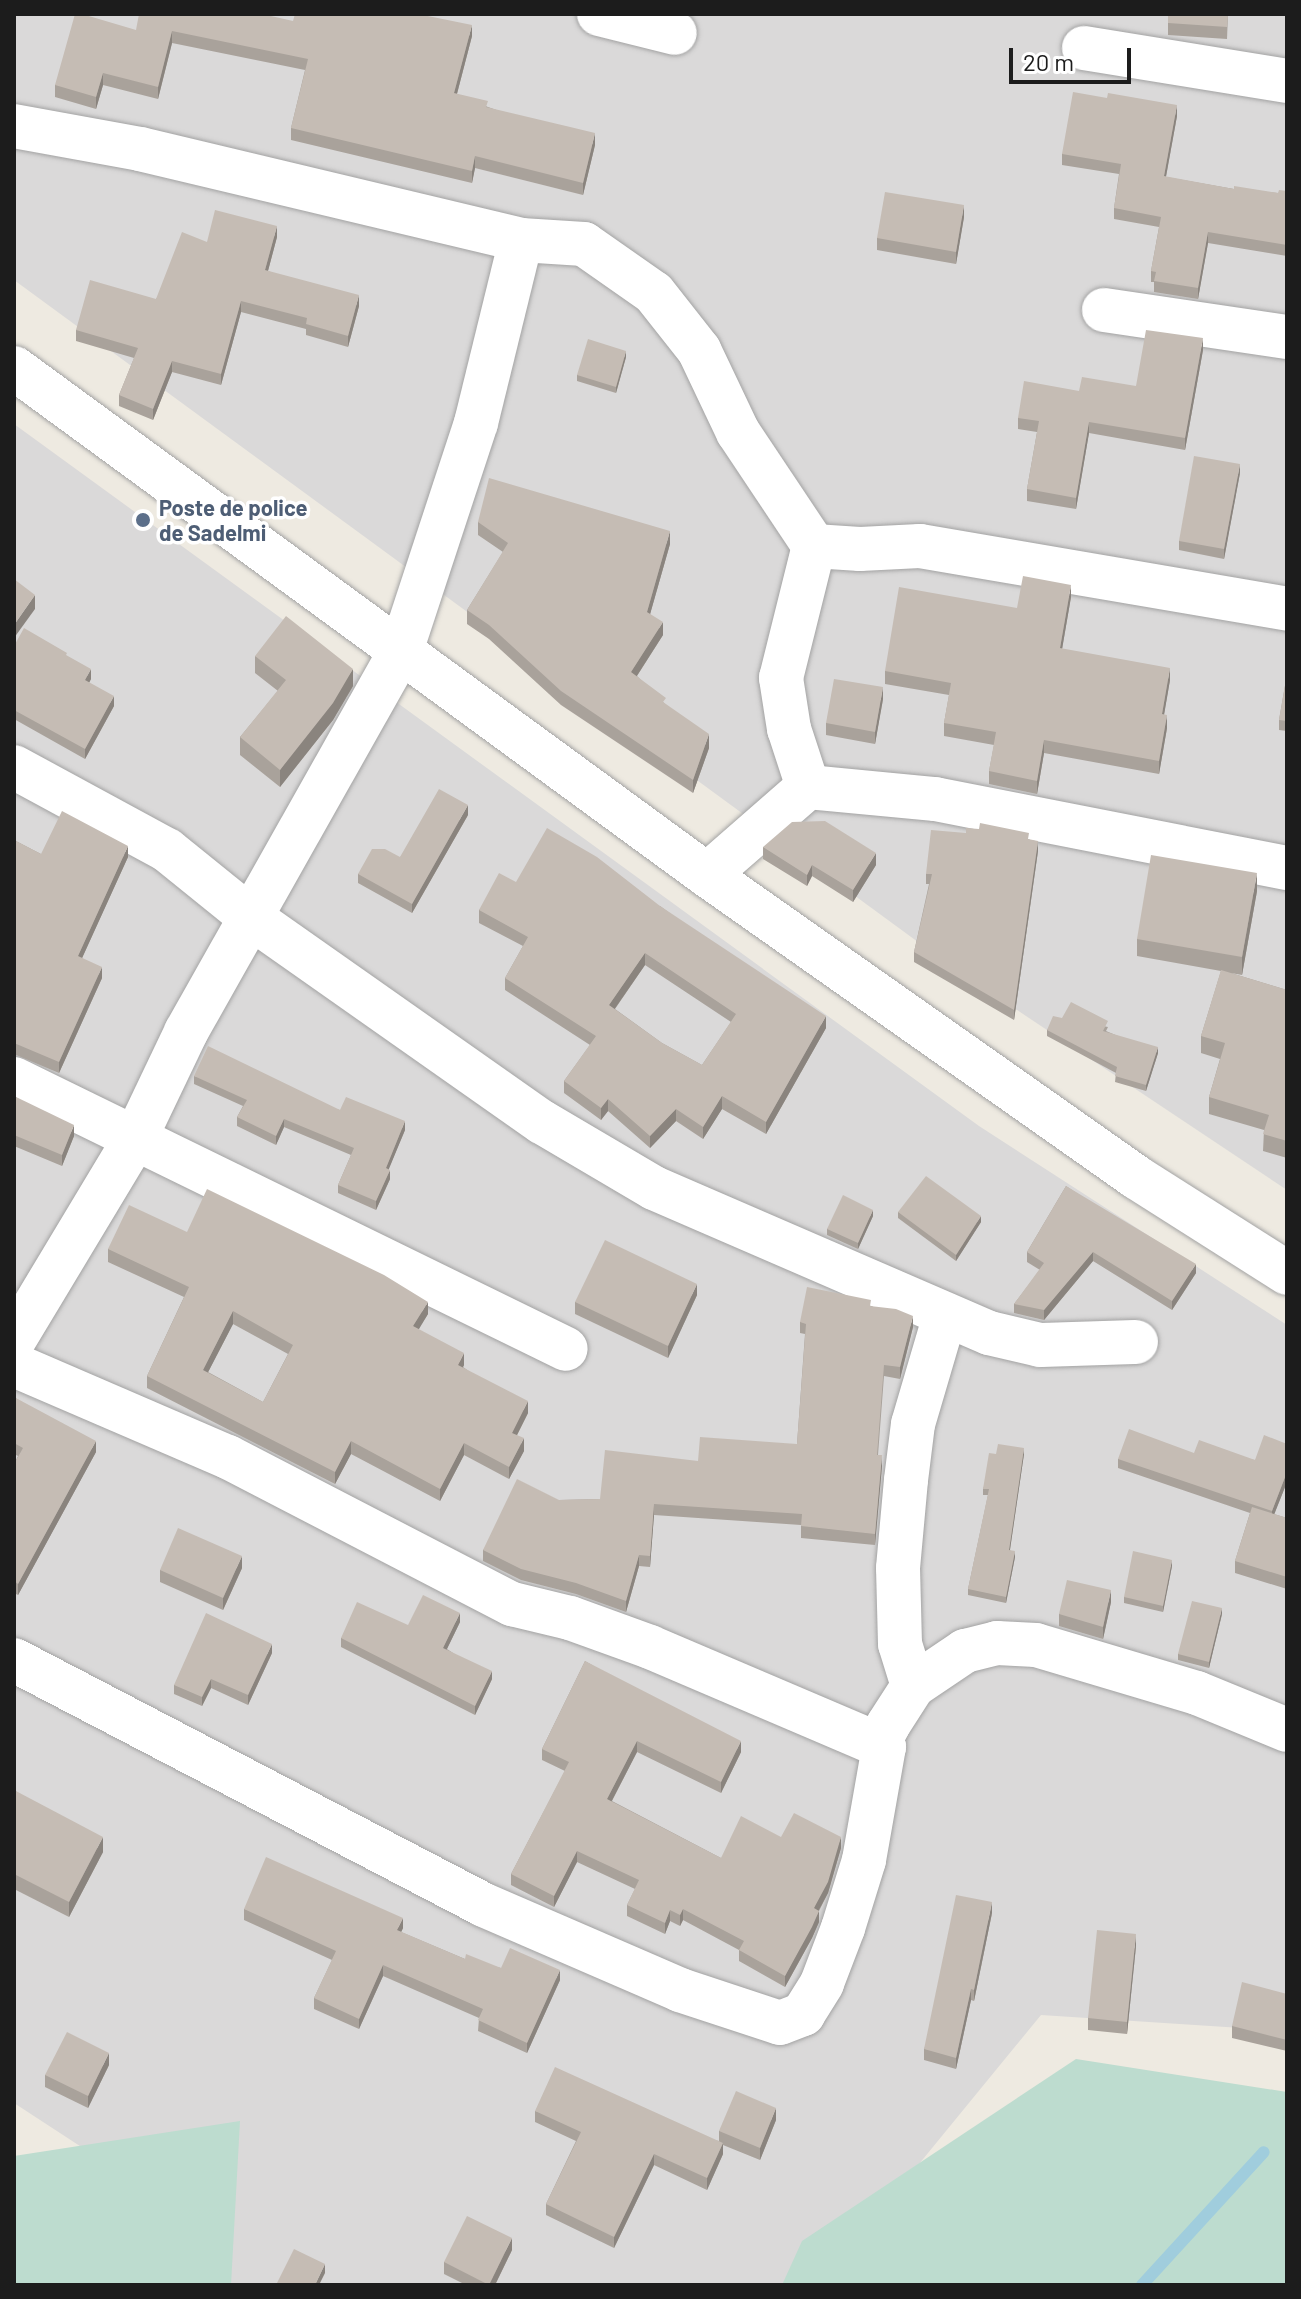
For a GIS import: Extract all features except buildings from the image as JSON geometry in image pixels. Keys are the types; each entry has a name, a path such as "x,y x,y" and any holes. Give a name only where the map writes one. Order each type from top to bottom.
{"street":[{"path":"599,14 675,33"},
{"path":"1084,48 1287,81"},
{"path":"14,126 140,149 521,240 584,244 654,293 699,350 738,432 814,546 781,678 789,729 808,787"},
{"path":"14,1340 135,1139 186,1032 401,651 476,423 521,240"},
{"path":"1104,310 1287,337"},
{"path":"14,368 707,875 1136,1177 1287,1273"},
{"path":"814,546 860,549 920,546 1287,609"},
{"path":"14,767 167,850 250,917 542,1122 654,1188 989,1333 1040,1345 1136,1342"},
{"path":"707,875 808,787 935,799 1287,868"},
{"path":"14,1079 566,1349"},
{"path":"913,1686 900,1644 898,1568 913,1424 945,1315"},
{"path":"14,1365 228,1457 512,1604 570,1618 650,1647 884,1747"},
{"path":"14,1660 484,1905 680,1990 780,2023 803,2014 822,1983 833,1956 864,1860 884,1747 881,1739 913,1686 965,1651 997,1643 1036,1645 1197,1693 1287,1730"}],"shaded area":[{"path":"14,14 1287,14 1287,1190 948,964 14,280"},
{"path":"14,424 979,1126 1287,1325 1287,2031 1041,2015 820,2285 199,2285 181,2212 14,2103"}],"green space":[{"path":"1076,2059 1287,2092 1287,2285 782,2285 802,2241"},
{"path":"240,2121 231,2285 14,2285 14,2156"}],"waterway":[{"path":"1142,2285 1264,2152"}],"place":[{"name":"Poste de police de Sadelmi","path":"143,520"}]}
